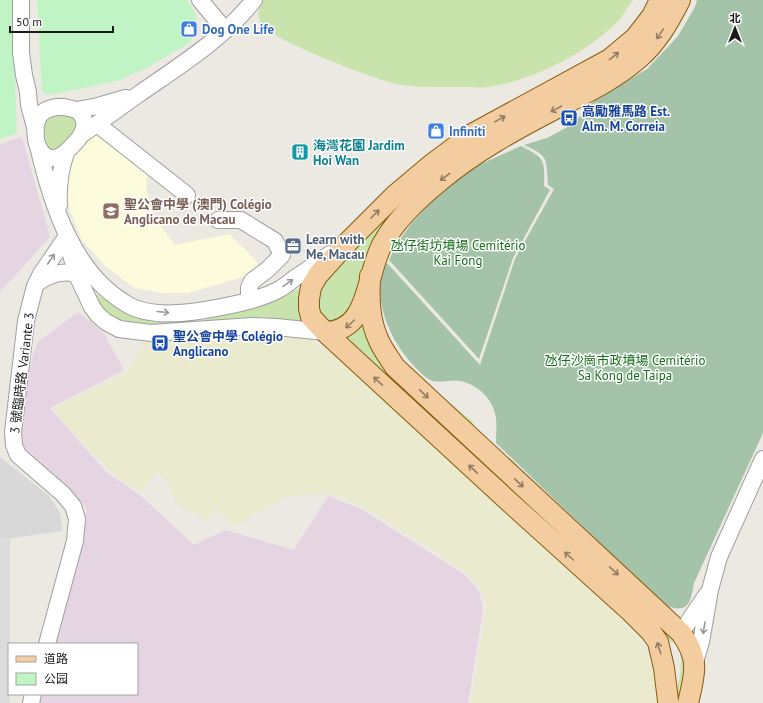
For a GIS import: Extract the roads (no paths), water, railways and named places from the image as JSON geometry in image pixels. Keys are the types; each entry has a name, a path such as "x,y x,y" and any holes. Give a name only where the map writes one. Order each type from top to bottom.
{"main road":[{"path":"660,0 652,16 635,38 610,59 472,134 432,164 394,196 348,242 318,275 311,287 308,299 308,309 311,317 325,332 629,610 651,632 658,642 664,668 667,702"},
{"path":"325,332 335,332 351,324 362,305 377,253 392,230 411,208 439,181 470,158 540,117 617,75 638,59 655,42 680,0"},
{"path":"370,276 369,299 374,329 379,341 395,368 681,633 692,651 694,665 693,680 688,703"},
{"path":"667,702 673,690 676,644 681,633"}],"street":[{"path":"21,0 21,53 24,75 29,105 47,180 67,236 76,273 92,307 98,315 106,322 119,329 145,333 252,326 325,332"},
{"path":"200,0 225,30"},
{"path":"81,135 170,73 225,30 254,0"},
{"path":"28,92 46,106 64,107 77,110 98,106 139,94"},
{"path":"57,107 50,108 40,115 37,138 42,152 46,156 53,158 66,153"},
{"path":"60,216 60,179 62,164 66,153 84,129 84,121 81,113 77,110"},
{"path":"97,124 187,195"},
{"path":"218,220 241,220 275,241 282,255 266,270 252,280 249,288 249,301"},
{"path":"67,236 92,275 125,304"},
{"name":"3 號臨時路 Variante 3","path":"47,643 75,541 76,519 72,506 63,494 18,455 14,445 12,432 26,321 37,283 67,236"},
{"path":"37,283 56,274 67,272 76,273 99,291 125,304 148,311 186,313 249,301 278,290 348,242"},
{"path":"186,313 192,316 196,323 195,327 191,330"},
{"path":"694,665 701,642 710,590 720,557 763,459"},
{"path":"681,633 710,590"}],"place":[{"name":"Dog One Life","path":"189,29"},
{"name":"高勵雅馬路 Est. Alm. M. Correia","path":"569,118"},
{"name":"Infiniti","path":"436,131"},
{"name":"海灣花園 Jardim Hoi Wan","path":"300,152"},
{"name":"聖公會中學 (澳門) Colégio Anglicano de Macau","path":"111,211"},
{"name":"Learn with Me, Macau","path":"293,246"},
{"name":"聖公會中學 Colégio Anglicano","path":"160,343"}],"park label":[{"name":"氹仔街坊墳場 Cemitério Kai Fong","path":"458,252"},
{"name":"氹仔沙崗市政墳場 Cemitério Sa Kong de Taipa","path":"625,368"}]}
